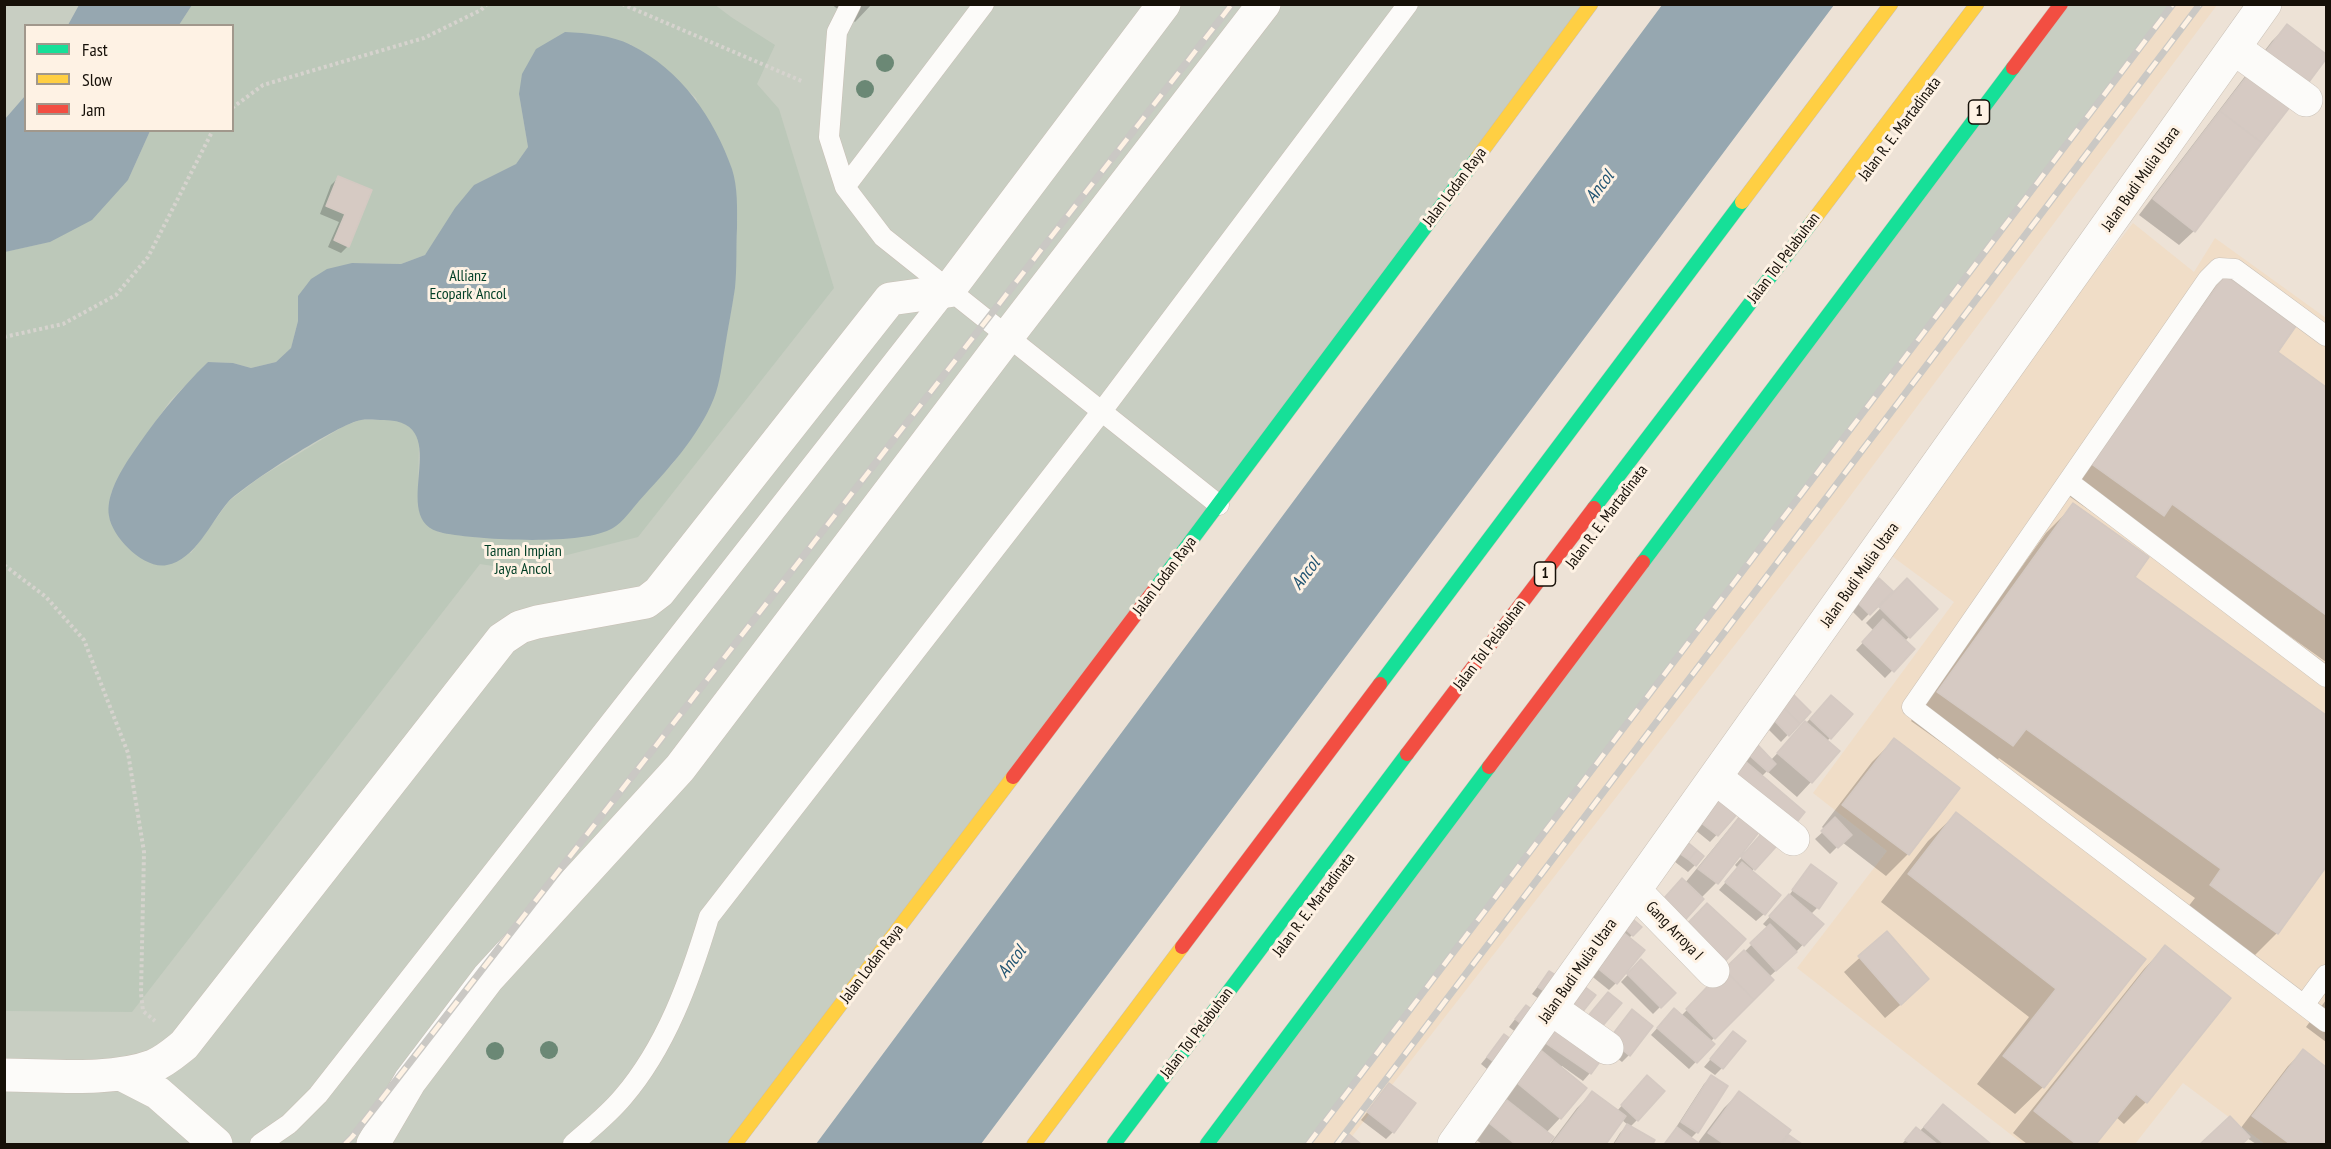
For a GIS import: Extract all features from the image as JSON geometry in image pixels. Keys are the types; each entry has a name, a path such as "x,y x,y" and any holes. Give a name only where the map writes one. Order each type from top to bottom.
{"main road":[{"name":"Jalan Lodan Raya","path":"735,1144 1219,505 1591,4"},
{"path":"1034,1144 1891,4"},
{"name":"Jalan Tol Pelabuhan","path":"1114,1144 1263,944 1977,4"},
{"name":"1","path":"1207,1144 2061,4"}],"street":[{"path":"4,1075 121,1074 153,1066 170,1057 184,1045 502,639 520,627 646,602 659,592 890,299 948,291 1164,4"},
{"path":"373,1144 410,1081 488,978 680,768 1006,337 1264,4"},
{"name":"Jalan Budi Mulia Utara","path":"1465,1140 1552,1009 1635,891 2265,4"},
{"path":"2234,48 2306,100"},
{"path":"1716,777 1793,839"},
{"name":"Gang Arroya I","path":"1635,891 1713,971"},
{"path":"1552,1009 1607,1048"},
{"path":"121,1074 158,1093 216,1144"}],"lane":[{"path":"850,4 837,32 829,137 845,187 883,237 1219,505"},
{"path":"845,187 984,4"},
{"path":"573,1144 624,1096 651,1057 672,1020 709,917 1102,411 1408,4"},
{"path":"2326,336 2235,269 2219,268 2208,279 1912,707 2326,1022"},
{"path":"260,1144 289,1124 318,1095 948,291"},
{"path":"2069,482 2326,677"},
{"path":"2304,1005 2326,975"}],"path":[{"path":"234,107 263,85 424,38 481,10 487,4"},
{"path":"622,4 832,94"},
{"path":"4,336 63,324 116,295 148,257 212,132"},
{"path":"4,565 46,597 84,640 128,753 144,852 141,993 143,1011 184,1045"}],"shaded area":[{"path":"2062,5 2217,5 1836,515 1346,1144 1208,1144"},
{"path":"2133,223 2194,272 2215,238 2326,318 2326,1144 2265,1144 2183,1083 2135,1144 2023,1144 1797,968 1887,851 1813,793 1954,602 1881,548"}],"green space":[{"name":"Allianz Ecopark Ancol","path":"714,4 775,45 757,84 779,109 834,288 638,537 512,569 480,564 132,1012 5,1011 4,252 50,242 128,180 150,132 234,132 234,24 180,24 192,5","holes":["630,44 659,63 696,98 737,221 735,286 721,368 703,421 674,462 613,528 562,539 482,538 438,532 418,504 419,439 413,429 398,420 360,420 344,426 259,478 229,501 191,553 109,517 111,493 124,467 170,401 208,362 233,363 251,368 276,362 291,348 298,321 298,296 352,263 401,264 425,255 474,185 516,164 528,147 519,94","338,177 372,191 349,246 334,240 345,214 326,206"]},
{"name":"Taman Impian Jaya Ancol","path":"4,5 1590,5 734,1144 5,1144"},
{"path":"2061,5 2173,5 1308,1144 1207,1144"}],"water":[{"path":"79,4 192,5 180,24 69,24"},
{"name":"Ancol","path":"1662,5 1834,5 981,1144 816,1144"},
{"path":"565,32 615,39 649,55 665,68 694,97 705,114 725,150 734,176 737,206 736,281 719,380 707,413 691,440 671,465 620,522 599,534 530,540 459,536 443,533 426,525 419,510 420,453 416,436 406,425 384,420 361,420 314,443 237,494 228,502 202,539 177,562 158,565 139,557 130,550 111,524 109,501 111,494 128,460 175,397 208,362 233,363 251,368 276,362 291,348 298,321 298,296 311,279 327,269 352,263 401,264 425,255 455,208 474,185 516,164 528,147 519,94 522,74 536,49"},
{"path":"24,97 24,132 150,132 128,180 92,220 50,242 5,252 5,119"}],"building":[{"path":"2287,24 2326,54 2326,59 2300,94 2258,62"},
{"path":"2258,62 2300,94 2262,143 2220,111"},
{"path":"2220,111 2262,143 2195,232 2153,199"},
{"path":"338,176 372,190 349,247 334,240 345,214 326,206"},
{"path":"2225,275 2296,326 2278,352 2326,387 2326,615 2172,504 2164,516 2090,463"},
{"path":"2073,503 2149,557 2135,577 2326,715 2326,867 2278,934 2210,885 2221,869 2026,729 2013,746 1937,692"},
{"path":"1879,578 1893,591 1870,615 1857,602"},
{"path":"1907,578 1938,609 1910,638 1879,607"},
{"path":"1883,619 1915,649 1894,672 1862,642"},
{"path":"1793,694 1811,712 1800,724 1782,706"},
{"path":"1831,695 1853,714 1831,739 1810,719"},
{"path":"1782,706 1800,724 1789,736 1771,717"},
{"path":"1805,721 1840,751 1812,783 1777,753"},
{"path":"1894,738 1960,788 1909,855 1842,805"},
{"path":"1758,745 1776,764 1768,772 1749,755"},
{"path":"1744,760 1805,812 1789,832 1727,779"},
{"path":"1722,796 1740,811 1718,836 1700,822"},
{"path":"1748,806 1767,822 1718,884 1698,869"},
{"path":"1956,812 2146,959 2044,1088 2003,1056 2056,989 1908,874"},
{"path":"1835,817 1852,835 1838,848 1821,831"},
{"path":"1769,825 1784,838 1755,870 1741,857"},
{"path":"1685,840 1697,850 1689,860 1676,851"},
{"path":"1697,850 1704,856 1696,866 1689,860"},
{"path":"1742,862 1781,895 1765,915 1725,882"},
{"path":"1811,864 1837,883 1819,909 1792,890"},
{"path":"1682,878 1704,899 1678,928 1656,907"},
{"path":"1789,894 1824,924 1804,946 1769,916"},
{"path":"1707,903 1746,939 1719,968 1680,931"},
{"path":"1627,914 1642,927 1633,936 1619,923"},
{"path":"1770,924 1797,952 1776,971 1750,943"},
{"path":"1618,928 1645,950 1617,984 1590,962"},
{"path":"1887,931 1929,979 1901,1005 1858,956"},
{"path":"2165,945 2231,998 2147,1103 2136,1094 2096,1144 2076,1144 2034,1111"},
{"path":"1744,950 1774,980 1754,1000 1724,969"},
{"path":"1641,959 1676,993 1661,1008 1627,974"},
{"path":"1724,969 1754,1000 1715,1039 1686,1009"},
{"path":"1549,971 1565,981 1554,997 1538,987"},
{"path":"1584,986 1596,995 1577,1019 1565,1010"},
{"path":"1608,992 1622,1003 1595,1035 1582,1023"},
{"path":"1526,1005 1540,1015 1529,1030 1515,1019"},
{"path":"1674,1008 1715,1044 1697,1063 1657,1028"},
{"path":"1632,1009 1653,1026 1630,1056 1609,1039"},
{"path":"1560,1020 1607,1052 1591,1074 1544,1042"},
{"path":"1733,1031 1746,1041 1723,1069 1710,1059"},
{"path":"1504,1034 1519,1045 1502,1068 1487,1057"},
{"path":"1537,1047 1587,1088 1561,1119 1511,1078"},
{"path":"2303,1049 2326,1067 2326,1144 2290,1144 2252,1116"},
{"path":"1647,1075 1665,1091 1638,1121 1621,1105"},
{"path":"1711,1075 1728,1086 1698,1133 1681,1122"},
{"path":"1389,1083 1416,1103 1394,1133 1367,1112"},
{"path":"1592,1091 1626,1116 1606,1144 1552,1144"},
{"path":"1739,1091 1791,1130 1780,1144 1724,1144 1708,1133"},
{"path":"1507,1100 1554,1137 1548,1144 1515,1144 1489,1123"},
{"path":"1943,1104 1991,1144 1944,1144 1924,1127"},
{"path":"2230,1116 2250,1137 2242,1144 2200,1144"},
{"path":"1627,1124 1655,1140 1653,1144 1615,1144"},
{"path":"1677,1127 1700,1144 1665,1143"},
{"path":"1916,1127 1937,1144 1911,1144 1905,1140"},
{"path":"1349,1134 1361,1144 1340,1144"},
{"path":"1789,1135 1802,1144 1782,1144"}],"railway":[{"path":"345,1144 1232,4"},
{"path":"1308,1144 2173,4"},
{"path":"1337,1144 2200,4"}],"traffic: fast":[{"path":"1643,562 2013,68"},
{"path":"1155,589 1477,158"},
{"path":"1380,684 1742,202"},
{"path":"1594,508 1812,222"},
{"path":"1114,1144 1407,754"},
{"path":"1207,1144 1489,767"}],"traffic: slow":[{"path":"1477,158 1591,4"},
{"path":"1742,202 1891,4"},
{"path":"1812,222 1977,4"},
{"path":"735,1144 1013,777"},
{"path":"1034,1144 1182,947"}],"traffic: jam":[{"path":"2013,68 2061,4"},
{"path":"1407,754 1594,508"},
{"path":"1489,767 1643,562"},
{"path":"1013,777 1155,589"},
{"path":"1182,947 1380,684"}]}
